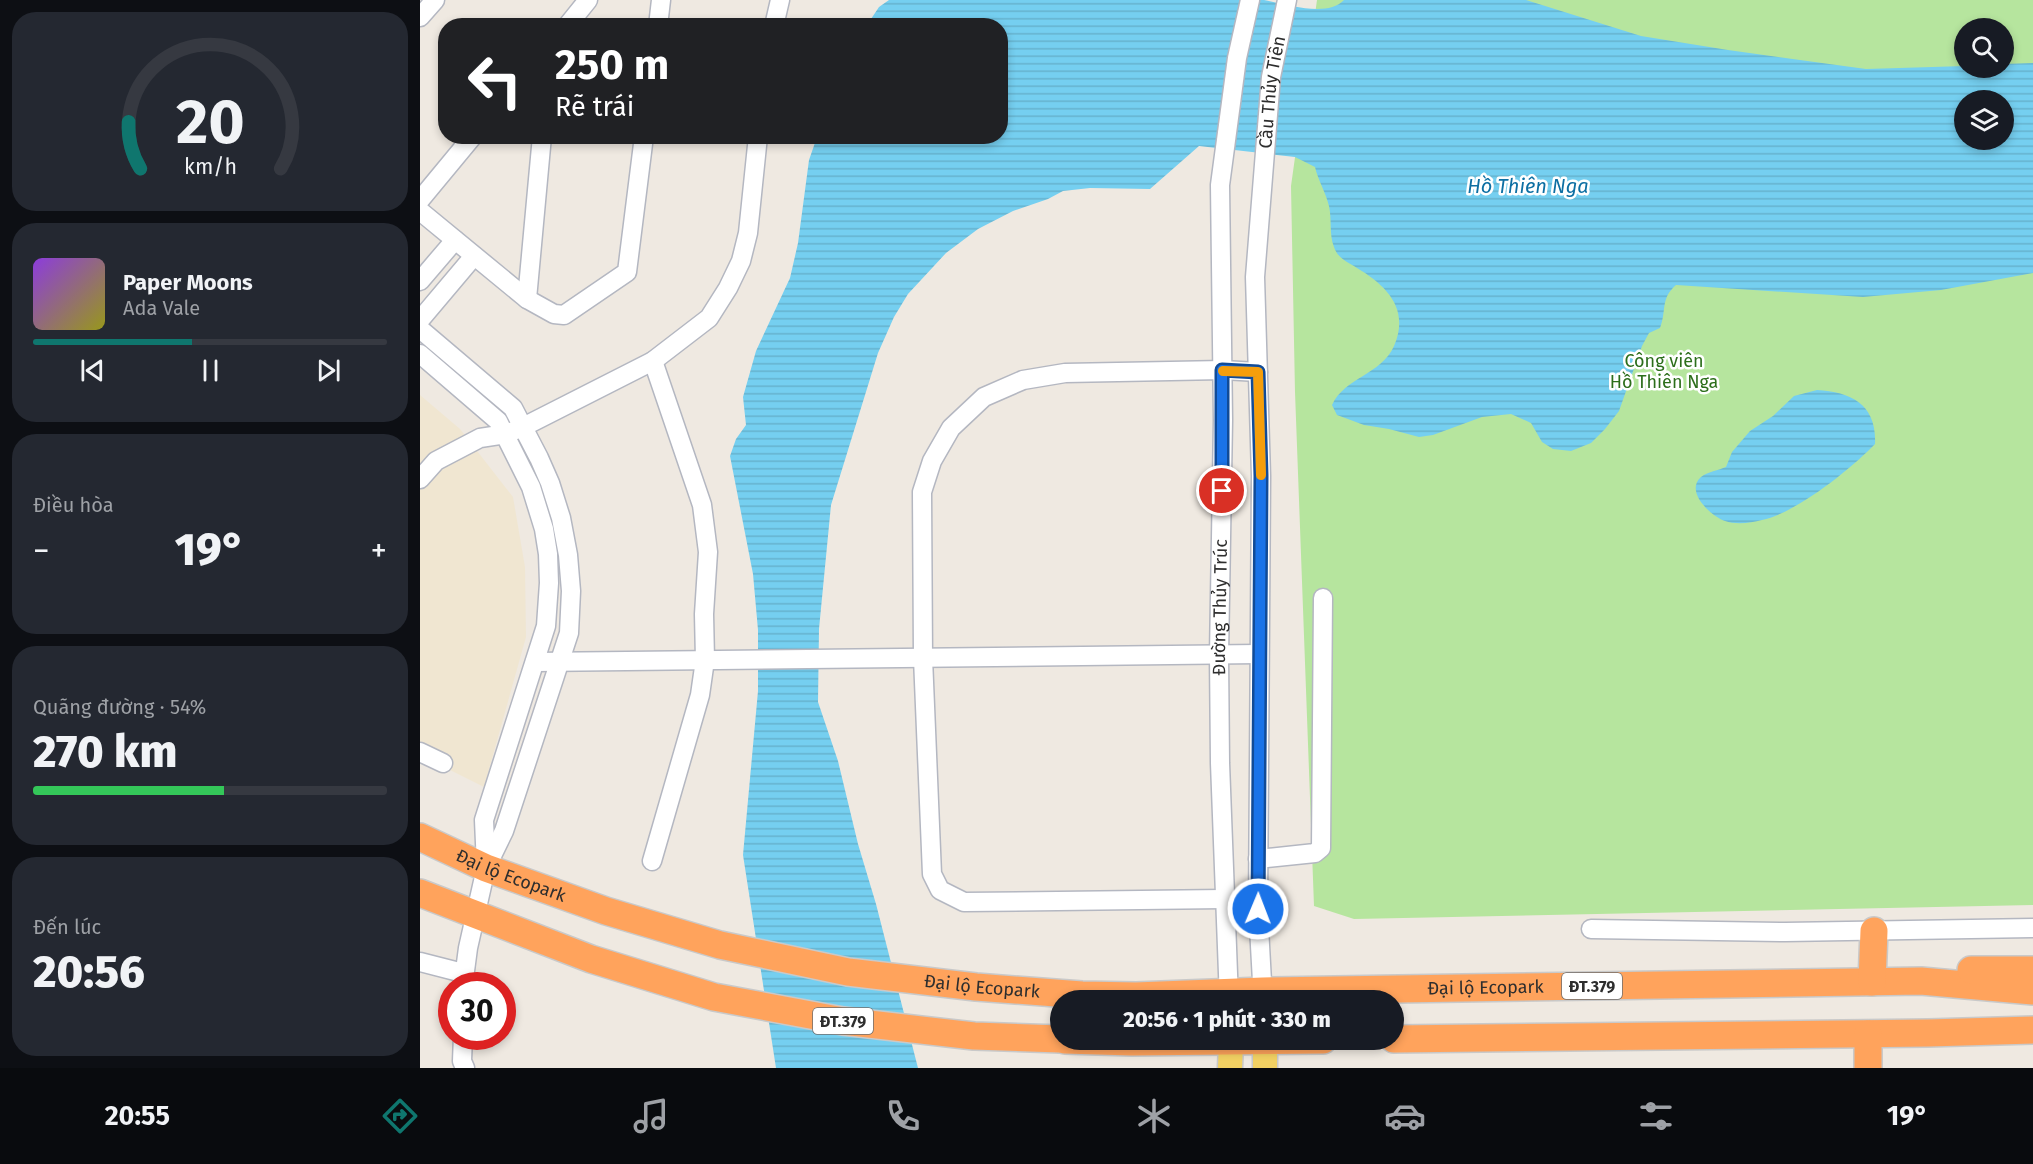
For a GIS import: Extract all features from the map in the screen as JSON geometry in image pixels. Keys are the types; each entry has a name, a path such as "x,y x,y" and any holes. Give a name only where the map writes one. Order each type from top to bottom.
{"highway":[{"name":"Đại lộ Ecopark","path":"420,837 486,868 606,911 720,945 848,972 976,987 1050,993"},
{"name":"ĐT.379","path":"420,893 591,959 714,997 843,1021 974,1036 1050,1039"},
{"path":"1872,982 1874,931"},
{"path":"1921,981 1949,970 2033,970"},
{"name":"Đại lộ Ecopark","path":"1404,993 1921,981 2033,991"},
{"path":"1404,1039 2033,1030"},
{"path":"1928,1033 1997,1047 2033,1047"},
{"path":"1868,1034 1868,1068"}],"main road":[{"path":"1230,1068 1231,1050"},
{"path":"1265,1050 1265,1068"}],"street":[{"path":"573,18 588,0"},
{"path":"659,18 661,0"},
{"path":"776,18 780,0"},
{"name":"Cầu Thủy Tiên","path":"1220,184 1237,58 1250,0"},
{"name":"Cầu Thủy Tiên","path":"1258,372 1255,277 1261,186 1270,77 1287,0"},
{"path":"420,200 466,144"},
{"path":"527,299 541,144"},
{"path":"420,211 527,299 554,314 564,315 627,272 644,144"},
{"path":"420,479 436,461 480,438 506,434 523,427 653,361 709,318 729,288 741,261 748,233 757,144"},
{"name":"Đường Thủy Trúc","path":"1220,184 1222,370 1219,656 1228,990"},
{"path":"420,281 455,240"},
{"path":"420,320 474,256"},
{"path":"420,329 513,408 550,483 561,518 568,555 571,591 569,633 504,831 486,868 464,972"},
{"path":"420,354 498,421 531,486 544,529 548,554 549,583 546,626 483,820 486,868"},
{"path":"652,861 700,695 705,660 704,614 708,552 702,505 653,361"},
{"path":"1224,899 964,902 940,890 932,873 923,658 922,492 932,460 951,428 984,397 1023,380 1065,373 1222,370 1258,372 1261,476 1258,909 1263,990"},
{"path":"1258,859 1315,854 1321,848 1323,598"},
{"path":"535,662 1259,654"},
{"path":"420,752 443,763"},
{"path":"1591,929 1785,932 2033,928"},
{"path":"420,962 445,972"},
{"path":"462,1050 462,1061 465,1068"}],"shaded area":[{"path":"420,395 460,429 513,497 525,567 526,637 484,787 420,755"}],"green space":[{"name":"Công viên Hồ Thiên Nga","path":"1317,0 2033,0 2033,905 1354,919 1314,906 1295,392 1291,186"}],"water":[{"name":"Hồ Thiên Nga","path":"889,0 1264,0 1294,7 1317,9 1337,5 1344,0 1526,0 1641,36 1866,69 1954,66 1954,78 2014,78 2014,64 2033,63 2033,273 1941,290 1863,297 1676,285 1666,300 1660,328 1649,333 1642,346 1619,411 1591,443 1571,451 1553,449 1542,442 1531,423 1511,414 1482,417 1433,435 1419,437 1364,425 1337,415 1332,405 1338,396 1345,388 1381,364 1388,356 1394,346 1399,321 1393,300 1386,291 1368,275 1338,255 1332,242 1329,206 1315,167 1295,157 1199,146 1150,189 1090,188 1063,191 1048,199 1013,211 978,229 946,253 908,294 894,317 878,353 831,505 819,629 818,702 838,761 918,1068 776,1068 743,855 758,691 758,630 753,574 730,456 736,439 746,425 743,397 756,351 790,278 798,243 809,160 815,144 1008,144 1008,18 872,18 879,7"},
{"path":"1817,390 1841,394 1860,403 1872,419 1875,444 1822,489 1776,516 1753,522 1734,523 1713,515 1702,503 1696,490 1701,477 1726,467 1732,452 1750,431 1773,416 1794,396"}],"slow traffic":[{"path":"1223,371 1258,372 1261,475"}],"route":[{"path":"1222,491 1222,370 1258,372 1261,476 1258,909"}]}
